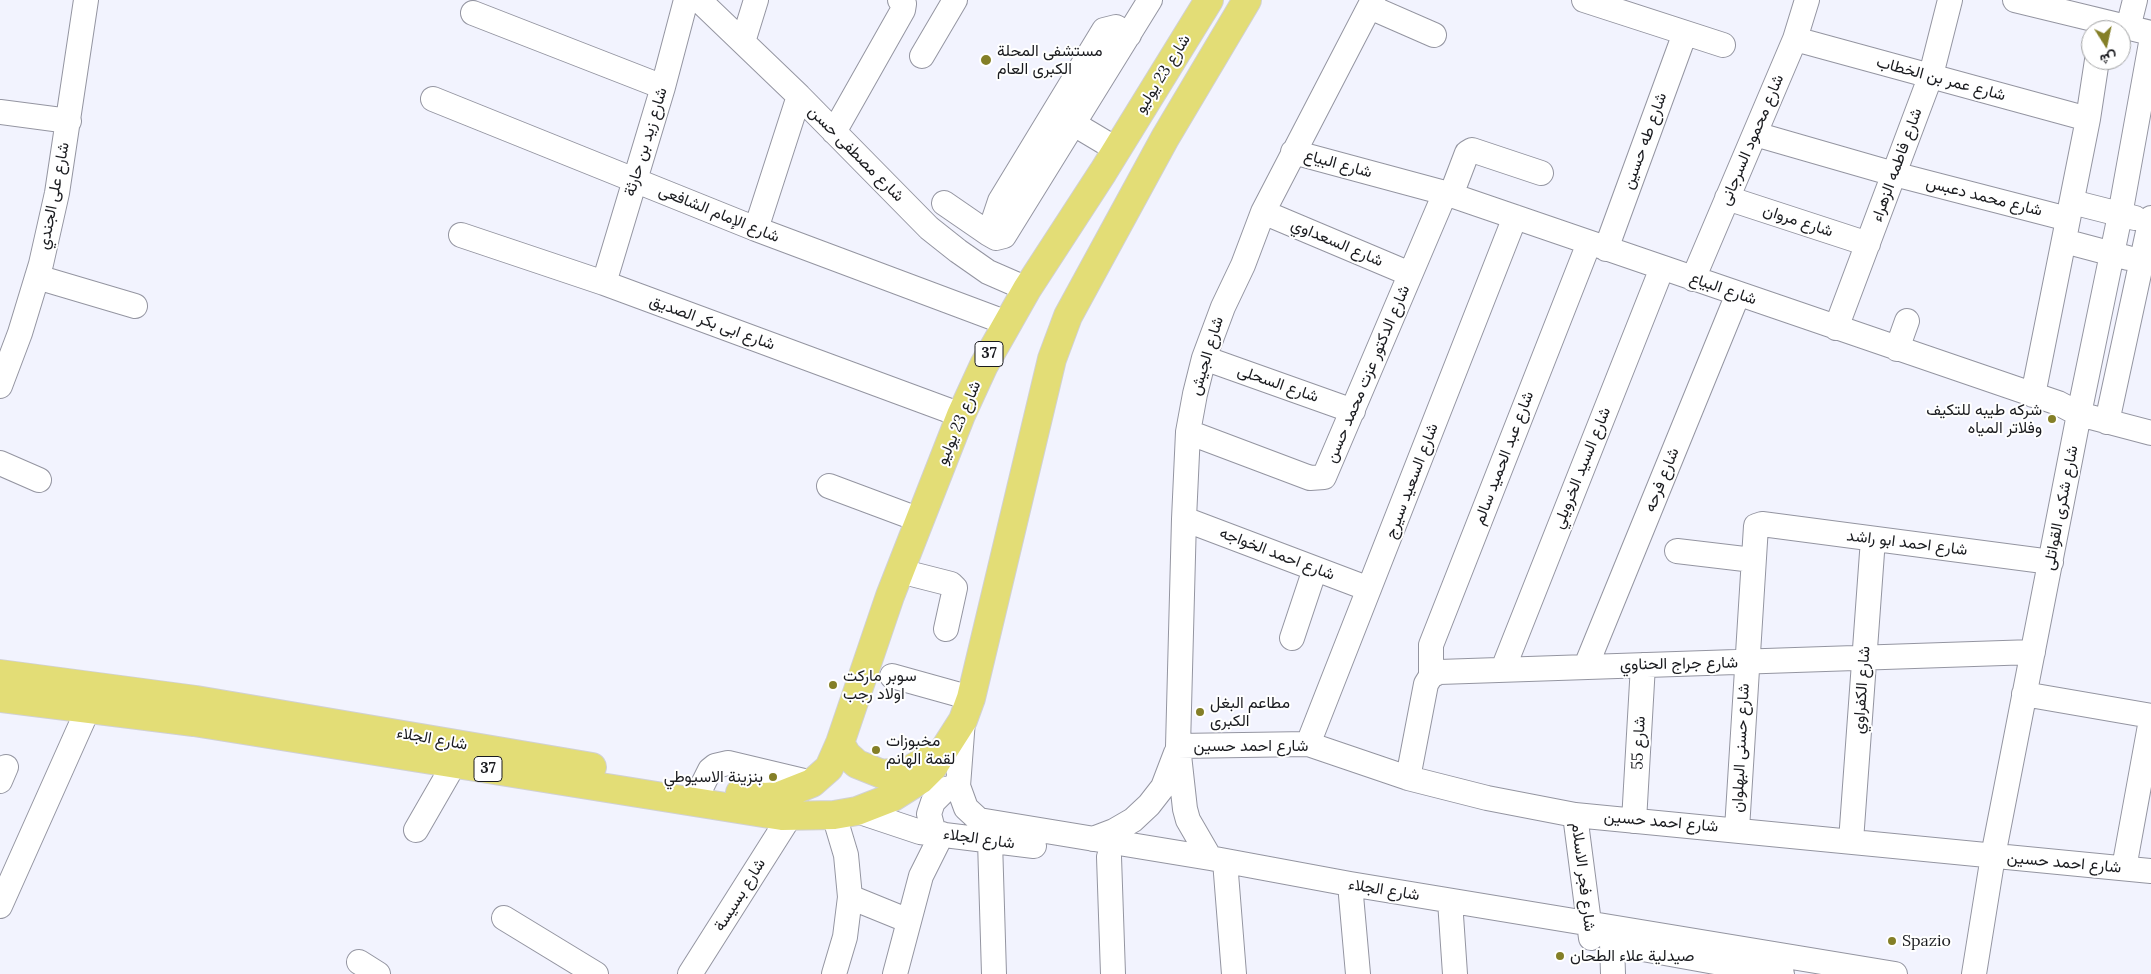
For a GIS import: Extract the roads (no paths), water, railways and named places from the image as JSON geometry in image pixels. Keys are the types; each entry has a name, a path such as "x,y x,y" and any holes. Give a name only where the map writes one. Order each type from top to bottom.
{"main road":[{"name":"شارع 23 يوليو","path":"840,743 900,571 961,415 984,365 1027,289 1209,0"},
{"name":"شارع 23 يوليو","path":"961,720 1057,344 1068,316 1165,138 1247,0"},
{"path":"1132,122 1134,129 1144,139 1151,141 1165,138"},
{"path":"1109,160 1118,172 1124,175 1134,186 1136,193"},
{"name":"شارع الجلاء","path":"0,674 196,700 427,749 454,764 790,816 846,813 893,797 920,780 932,767 961,720"},
{"name":"شارع الجلاء","path":"0,698 427,749 702,786 764,797 795,791 812,783 829,768 840,743"},
{"path":"840,743 847,755 857,764 882,774 895,774 908,771 920,765 961,720"}],"street":[{"name":"شارع على الجندي","path":"0,386 9,337 36,278 57,193 86,0"},
{"name":"شارع زيد بن حارثة","path":"604,283 663,87 686,0"},
{"name":"شارع مصطفى حسن","path":"699,0 799,96 929,228 950,246 988,272 1027,289"},
{"path":"743,42 756,0"},
{"path":"834,132 903,10 904,4 900,0"},
{"path":"922,56 955,0"},
{"path":"944,202 996,238 1004,236 1010,230 1150,0"},
{"path":"1584,0 1723,45"},
{"name":"شارع محمود السرجانى","path":"1693,279 1795,39 1807,0"},
{"name":"شارع فاطمه الزهراء","path":"1836,328 1931,75 1950,0"},
{"path":"2015,0 2081,20"},
{"path":"2130,20 2135,0"},
{"path":"1371,4 1434,35"},
{"name":"شارع الجيش","path":"1220,865 1188,820 1182,795 1178,746 1188,432 1204,358 1222,307 1243,265 1264,212 1293,152 1332,82 1371,4"},
{"path":"473,13 663,87"},
{"path":"989,234 1000,201 1104,30 1116,27 1129,35"},
{"path":"2131,29 2151,33"},
{"name":"شارع طه حسين","path":"1597,246 1685,33"},
{"name":"شارع عمر بن الخطاب","path":"1795,39 2088,119"},
{"name":"شارع شكرى القواتلى","path":"1974,974 1993,856 2078,414 2120,215 2151,43"},
{"path":"2034,395 2088,119 2095,70"},
{"path":"1077,74 1098,86"},
{"path":"756,229 799,96"},
{"name":"شارع الإمام الشافعى","path":"433,99 756,229 1007,323"},
{"path":"0,112 69,121"},
{"path":"1046,125 1070,131 1109,160"},
{"name":"شارع محمد دعبس","path":"1754,134 2068,221"},
{"name":"شارع الدكتور عزت محمد حسن","path":"1188,432 1316,479 1326,474 1410,274 1467,153 1472,150 1541,173"},
{"name":"شارع البياع","path":"1293,152 1448,194 2058,403 2078,414 2151,433"},
{"name":"شارع مروان","path":"1727,198 1868,244"},
{"name":"شارع السعداوي","path":"1264,212 1410,274"},
{"path":"2068,221 2120,215 2148,237"},
{"name":"شارع السعيد سيرج","path":"1308,744 1515,217"},
{"path":"2068,221 2112,254 2148,237"},
{"name":"شارع ابى بكر الصديق","path":"461,234 604,283 961,415"},
{"path":"2107,422 2148,237"},
{"name":"شارع عبد الحميد سالم","path":"1432,676 1430,645 1597,246"},
{"name":"شارع السيد الخرويلي","path":"1502,669 1662,268"},
{"path":"36,278 135,306"},
{"name":"شارع فرحه","path":"1586,666 1738,294"},
{"path":"1897,349 1907,321"},
{"name":"شارع السحلى","path":"1204,358 1353,411"},
{"path":"0,463 39,480"},
{"path":"829,486 920,520"},
{"name":"شارع احمد الخواجه","path":"1184,519 1369,589"},
{"name":"شارع حسنى البهلوان","path":"1737,829 1754,529 1758,524 1762,524"},
{"name":"شارع احمد ابو راشد","path":"1762,524 2051,562"},
{"name":"شارع الكفراوي","path":"1851,841 1873,539"},
{"path":"1677,551 1752,560"},
{"path":"1292,638 1315,569"},
{"path":"900,571 951,584 955,588 946,629"},
{"name":"شارع جراج الحناوي","path":"1432,676 1448,670 1864,659 2033,652"},
{"name":"شارع 55","path":"1634,821 1643,665"},
{"path":"892,676 961,720"},
{"path":"1408,778 1426,684 1432,676"},
{"path":"2024,694 2151,716"},
{"path":"0,906 88,709"},
{"name":"شارع الجلاء","path":"961,720 958,786 966,808 979,820 1092,839 1350,892 1598,935 1782,974"},
{"path":"2124,868 2151,720"},
{"name":"شارع احمد حسين","path":"1178,746 1308,744 1408,778 1487,798 1576,815 1737,829 2151,871"},
{"name":"شارع الجيش","path":"1092,839 1114,831 1133,820 1150,805 1166,781 1178,746"},
{"path":"416,830 454,764"},
{"path":"895,974 920,876 938,833 929,814 933,802 946,789 958,786"},
{"path":"834,974 845,937 850,897 846,855 846,813"},
{"name":"شارع الجلاء","path":"846,813 904,828 990,841 1109,857 1220,865"},
{"name":"شارع فجر الاسلام","path":"1576,815 1598,935 1613,974"},
{"name":"شارع بسيسة","path":"690,974 790,816"},
{"path":"990,841 994,974"},
{"path":"1109,857 1114,974"},
{"path":"1220,865 1234,974"},
{"path":"1350,892 1358,974"},
{"path":"850,897 909,921"},
{"path":"1450,908 1455,974"},
{"path":"504,918 596,974"},
{"name":"شارع الجلاء","path":"1598,935 1895,974"}],"place":[{"name":"مستشفى المحلة الكبرى العام","path":"986,60"},
{"name":"شركه طيبه للتكيف وفلاتر المياه","path":"2052,419"},
{"name":"سوبر ماركت اولاد رجب","path":"833,685"},
{"name":"مطاعم البغل الكبرى","path":"1200,712"},
{"name":"مخبوزات لقمة الهانم","path":"876,750"},
{"name":"بنزينة الاسيوطي","path":"773,777"},
{"name":"Spazio","path":"1892,941"},
{"name":"صيدلية علاء الطحان","path":"1560,956"}]}
